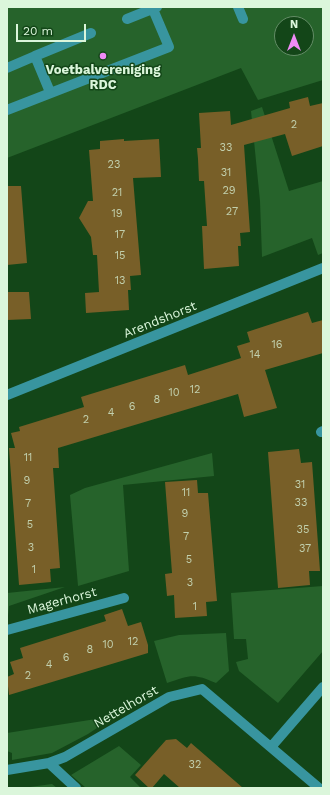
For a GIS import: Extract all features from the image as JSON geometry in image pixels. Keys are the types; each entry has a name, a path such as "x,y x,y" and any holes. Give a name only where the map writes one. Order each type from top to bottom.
{"street":[{"path":"7,110 169,47 154,7 127,18"},
{"path":"238,7 244,19"},
{"path":"7,68 91,33"},
{"path":"35,56 50,92"},
{"name":"Arendshorst","path":"7,395 323,268"},
{"name":"Magerhorst","path":"7,630 124,598"},
{"path":"271,747 323,687"},
{"name":"Nettelhorst","path":"7,770 49,763 65,757 169,697 202,689 319,788"},
{"path":"49,763 76,788"}],"green space":[{"name":"Voetbalvereniging RDC","path":"7,7 323,7 323,80 258,100 241,68 7,158"},
{"path":"262,107 289,191 323,181 323,253 318,255 312,238 262,257 260,201 251,111"},
{"path":"212,453 214,476 123,485 129,571 78,586 70,495 85,488"},
{"path":"323,586 323,651 278,703 239,671 236,662 248,659 246,639 234,639 231,593"},
{"path":"65,587 9,606 7,625 7,593"},
{"path":"226,633 229,671 216,683 197,676 192,676 167,683 154,641 179,635"},
{"path":"115,716 88,734 52,753 12,760 12,753 7,751 7,733"},
{"path":"119,746 141,765 130,777 141,788 86,788 71,775"},
{"path":"52,784 57,788 22,788"}],"building":[{"path":"308,97 310,106 323,103 323,146 292,156 285,134 244,145 250,232 240,233 241,246 238,246 239,266 204,269 202,226 207,226 204,181 199,181 197,148 201,148 199,113 230,111 231,125 290,108 289,102"},
{"path":"124,139 124,141 159,139 161,177 133,178 141,275 130,276 131,290 128,290 129,310 86,313 85,293 99,292 97,255 93,255 91,237 79,218 88,201 93,201 89,150 100,149 100,141"},
{"path":"7,186 21,186 27,263 7,265"},
{"path":"7,292 29,292 31,319 7,320"},
{"path":"308,312 312,323 323,320 323,353 265,370 277,408 244,417 238,394 58,448 59,468 53,468 60,568 50,569 51,582 19,585 9,448 15,448 11,433 20,431 19,427 84,407 81,397 185,365 188,375 241,358 237,346 250,342 247,332"},
{"path":"299,449 301,463 312,462 320,571 309,571 310,585 278,588 268,452"},
{"path":"197,480 198,493 208,493 217,601 206,602 207,616 175,618 174,595 167,596 165,574 172,573 165,482"},
{"path":"122,609 128,626 141,622 148,645 148,653 9,695 7,677 14,674 10,662 23,658 20,648 106,621 104,615"},
{"path":"176,739 187,748 191,743 243,788 180,788 164,774 152,788 149,788 135,775 166,740"}],"place":[{"name":"Voetbalvereniging RDC","path":"103,56"}]}
